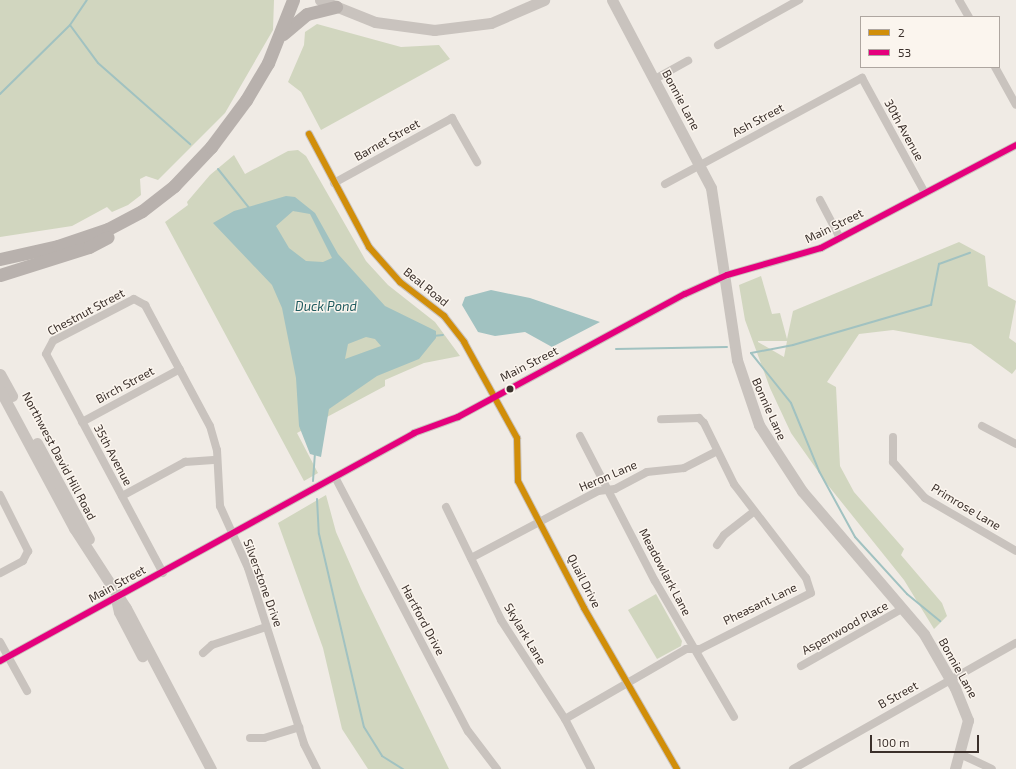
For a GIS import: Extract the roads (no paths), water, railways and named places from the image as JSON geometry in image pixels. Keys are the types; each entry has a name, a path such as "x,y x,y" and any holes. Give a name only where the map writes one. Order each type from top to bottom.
{"main road":[{"path":"0,275 89,247 126,227 142,211 184,176 224,131 256,84 280,37 293,0"},
{"path":"280,37 307,14 336,7"},
{"path":"0,259 86,237 142,211"}],"street":[{"path":"320,0 391,26 443,30 491,23 544,0"},
{"name":"Bonnie Lane","path":"612,0 701,164 714,199 727,275 740,374 759,425 792,479 900,610 924,634 967,714 960,754 955,769"},
{"path":"718,45 799,0"},
{"path":"959,0 968,16"},
{"path":"655,79 688,61"},
{"path":"996,68 1016,105"},
{"name":"Ash Street","path":"665,184 862,78"},
{"name":"30th Avenue","path":"862,78 925,193"},
{"name":"Barnet Street","path":"334,183 452,118 477,162"},
{"name":"Beal Road","path":"309,134 368,247 400,282 444,316 464,342 494,396"},
{"name":"Main Street","path":"0,661 233,535 414,433 458,417 494,396 686,294 727,275 810,252 840,238 1016,145"},
{"path":"820,200 840,238"},
{"name":"Chestnut Street","path":"47,349 60,337 128,301 138,300"},
{"name":"Silverstone Drive","path":"138,300 145,305 210,426 218,460 217,492 266,627 299,727 317,769"},
{"name":"35th Avenue","path":"47,349 47,358 163,572"},
{"name":"Birch Street","path":"82,422 180,369"},
{"name":"Northwest David Hill Road","path":"0,374 90,541 91,551"},
{"name":"Northwest David Hill Road","path":"0,390 74,528 91,551 116,598 121,616 203,769"},
{"name":"Quail Drive","path":"494,396 517,438 516,476 627,683 677,769"},
{"name":"Pheasant Lane","path":"565,719 686,649 700,649 811,593 806,578 753,512 716,452 699,418 661,419"},
{"path":"982,426 1016,444"},
{"name":"Meadowlark Lane","path":"580,436 693,649 734,716"},
{"name":"Primrose Lane","path":"893,437 893,462 925,498 1016,551"},
{"name":"Heron Lane","path":"471,558 598,491 608,490 647,472 684,468 716,452"},
{"path":"122,496 185,462 218,460"},
{"name":"Hartford Drive","path":"336,477 468,731 497,769"},
{"path":"0,495 28,551 22,561 0,573"},
{"name":"Skylark Lane","path":"446,507 501,620 565,719 592,769"},
{"path":"717,545 724,535 753,512"},
{"name":"Northwest David Hill Road","path":"116,598 126,608 211,769"},
{"name":"Aspenwood Place","path":"801,666 900,610"},
{"path":"203,653 212,645 266,627"},
{"path":"0,642 27,691"},
{"name":"B Street","path":"792,769 1016,643"},
{"path":"250,738 264,738 299,727"},
{"path":"960,754 992,769"}],"water":[{"name":"Duck Pond","path":"286,196 295,197 315,213 338,254 385,306 436,331 436,338 419,359 377,376 329,409 321,457 310,454 299,426 296,378 282,308 272,285 213,223 234,211","holes":["293,211 310,214 332,258 323,262 306,261 289,248 276,226","366,337 375,339 381,346 345,359 348,344"]},
{"path":"491,290 530,298 600,322 552,347 525,332 495,336 478,332 462,305 465,297"}],"waterway":[{"path":"0,94 70,25 87,0"},
{"path":"70,25 98,63 190,144"},
{"path":"218,169 250,209"},
{"path":"751,353 793,345 931,305 939,264 970,253"},
{"path":"433,336 443,335"},
{"path":"616,349 727,347"},
{"path":"751,353 791,403 819,471 855,537 907,594 940,621"},
{"path":"313,481 315,453"},
{"path":"317,499 319,534 364,727 382,756 403,769"}]}
